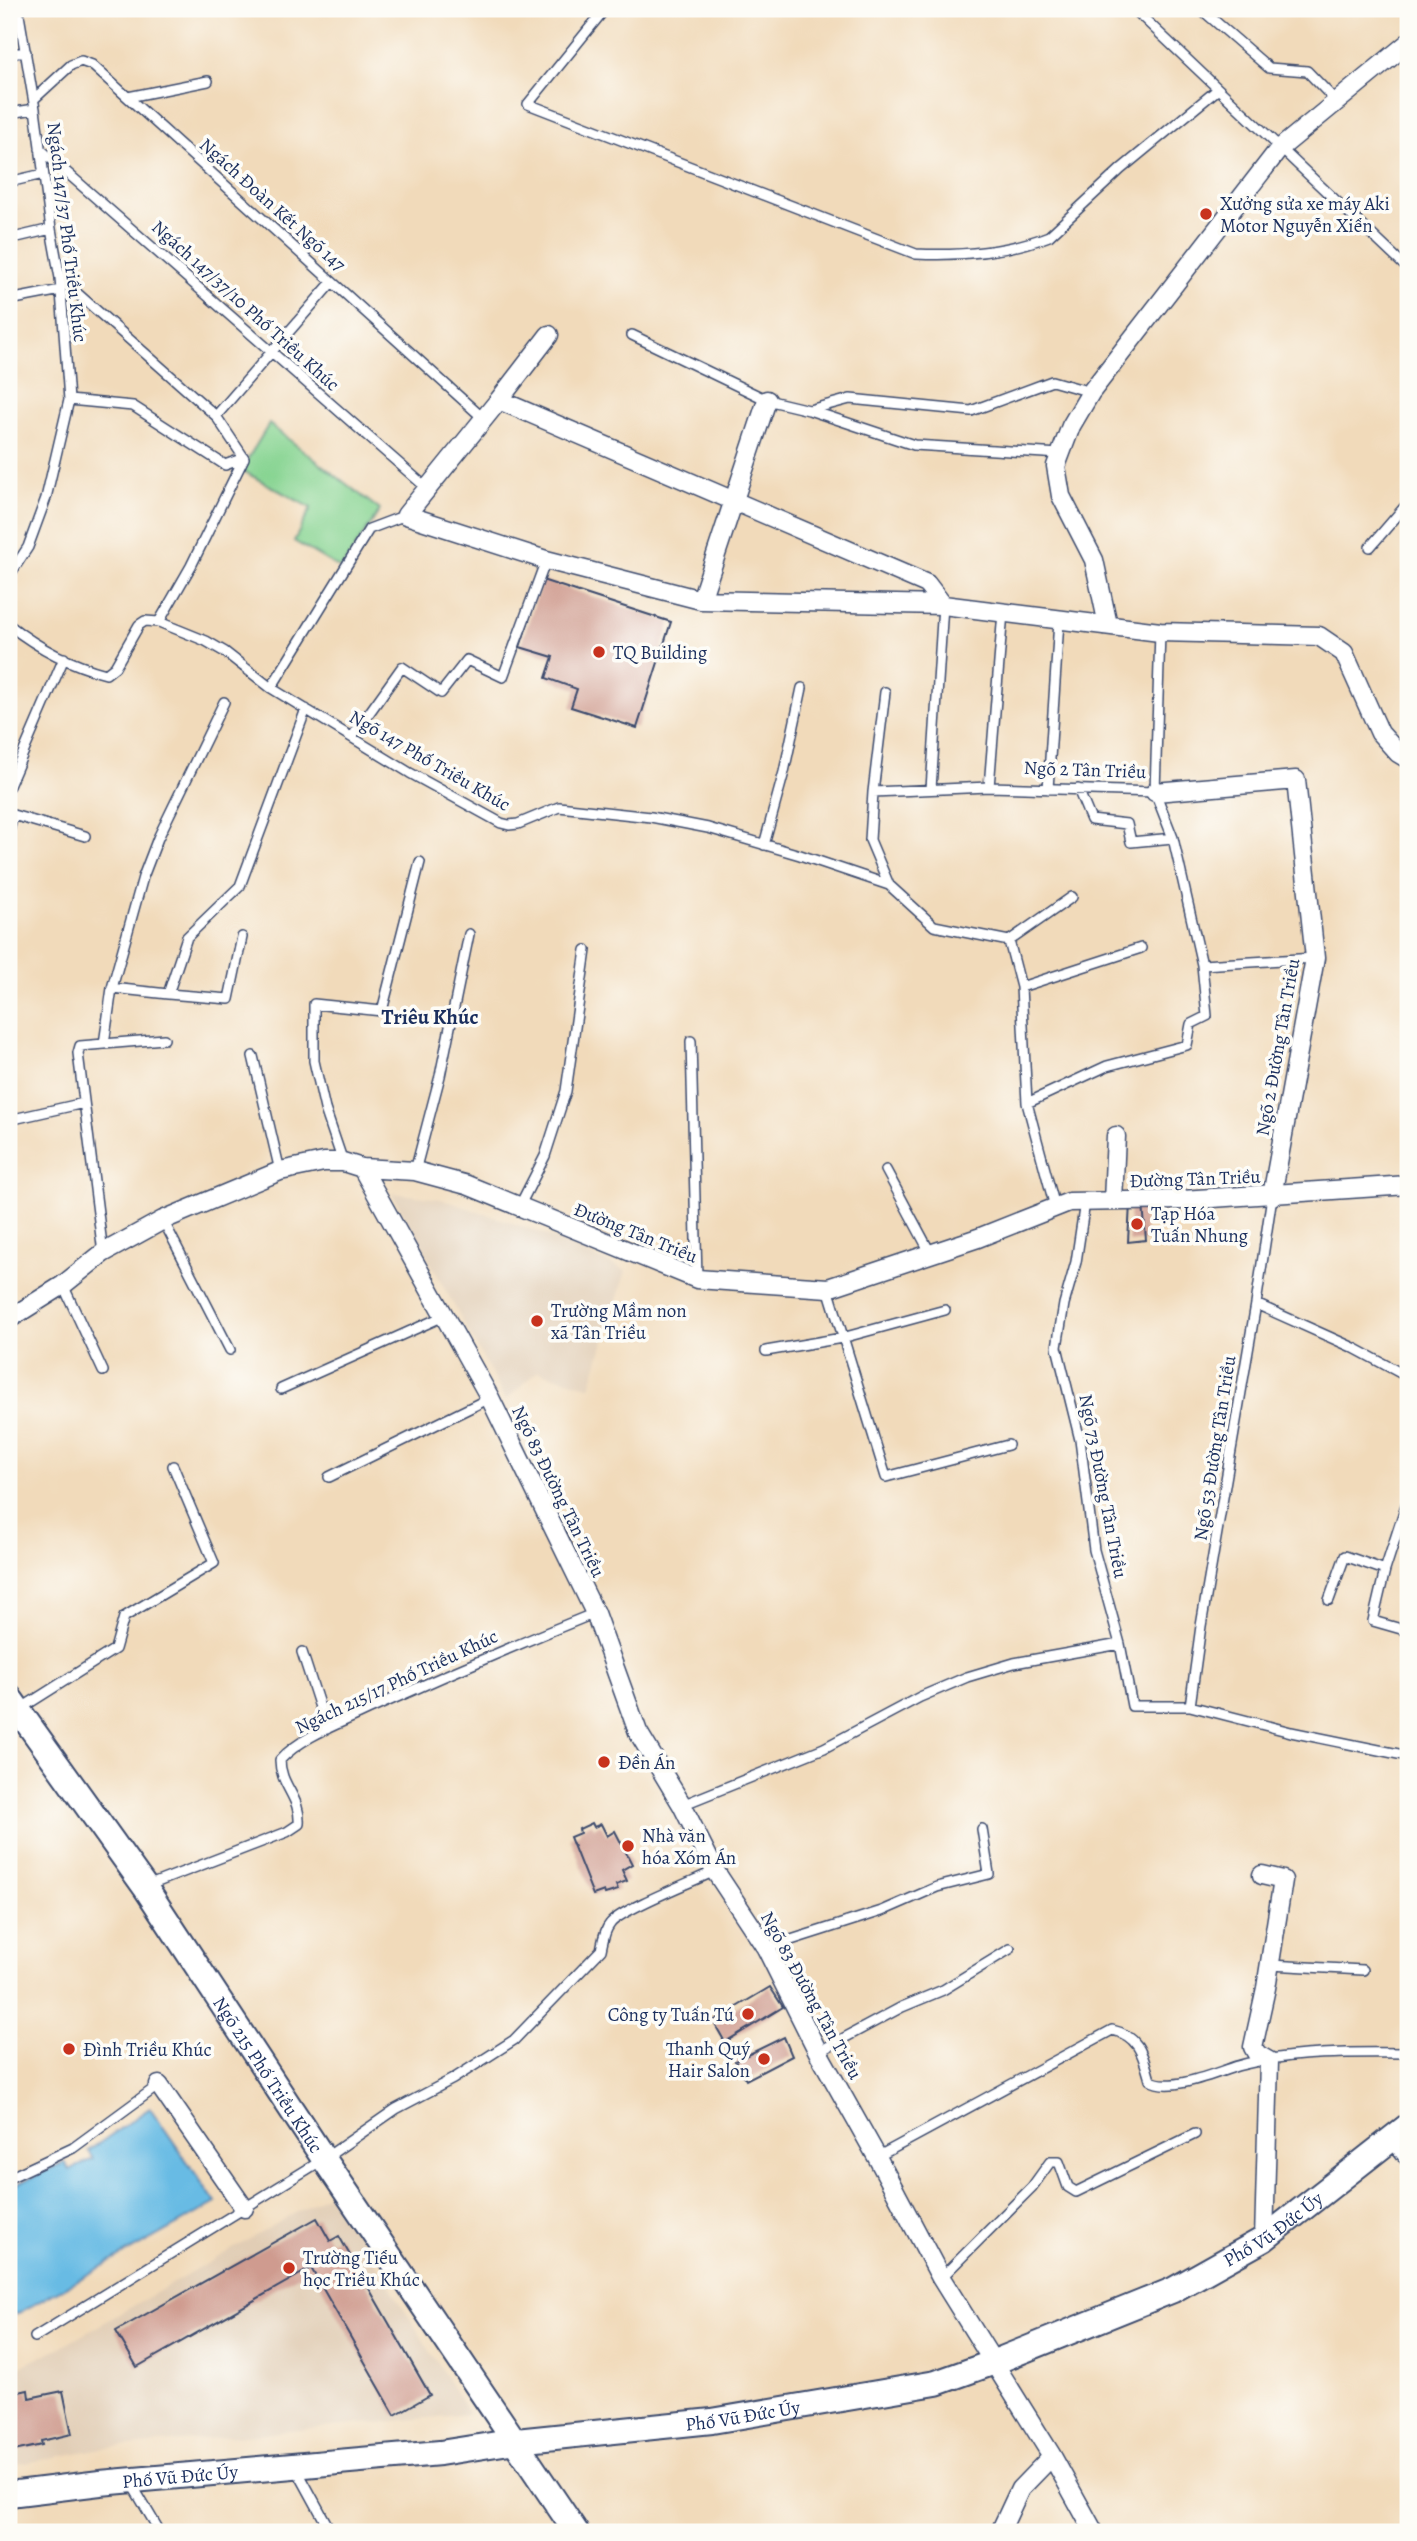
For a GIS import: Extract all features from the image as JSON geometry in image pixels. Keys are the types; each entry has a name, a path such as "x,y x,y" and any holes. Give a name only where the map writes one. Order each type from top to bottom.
{"street":[{"path":"1108,625 1094,561 1061,496 1056,466 1071,426 1091,392 1279,149 1408,43"},
{"path":"550,335 406,515 546,560 701,600 943,605 1160,632 1319,636 1344,653 1380,733 1398,753 1408,759"},
{"path":"499,400 927,584 943,605"},
{"path":"701,600 767,400"},
{"name":"Ngõ 2 Tân Triều","path":"1155,792 1296,780"},
{"name":"Ngõ 2 Đường Tân Triều","path":"1272,1196 1315,958 1296,780"},
{"path":"1113,1201 1116,1136"},
{"name":"Đường Tân Triều","path":"9,1319 63,1285 103,1253 163,1220 279,1171 324,1162 343,1162 362,1168 415,1171 467,1185 697,1279 828,1288 931,1254 1069,1202 1272,1196 1408,1185"},
{"name":"Ngõ 83 Đường Tân Triều","path":"362,1168 490,1398 595,1613 638,1732 682,1805 715,1871 766,1948 818,2052 942,2278 992,2363 1052,2456 1094,2532"},
{"name":"Ngõ 215 Phố Triều Khúc","path":"12,1708 145,1887 324,2159 576,2532"},
{"path":"1262,1875 1283,1880 1270,1965 1253,2047 1256,2053 1269,2061 1264,2239"},
{"path":"159,2085 244,2208"},
{"name":"Phố Vũ Đức Úy","path":"9,2494 440,2453 516,2441 712,2421 936,2383 1173,2290 1264,2239 1400,2134"},
{"path":"1000,2532 1020,2489 1052,2456"}],"lane":[{"name":"Ngách 147/37 Phố Triều Khúc","path":"9,576 28,547 46,498 69,400 60,278 35,104 18,9"},
{"path":"605,9 528,104 916,254 968,253 1034,242 1049,236 1121,169 1217,90"},
{"path":"1134,9 1408,269"},
{"path":"1201,9 1269,68 1307,71 1336,102"},
{"path":"9,54 26,52"},
{"name":"Ngách Đoàn Kết Ngõ 147","path":"35,104 71,65 80,61 92,65 484,419"},
{"path":"128,97 208,81"},
{"path":"9,113 35,104"},
{"name":"Ngách 147/37/10 Phố Triều Khúc","path":"40,149 428,489"},
{"path":"9,181 43,174"},
{"path":"9,239 51,229"},
{"path":"60,278 216,416 244,457"},
{"path":"216,416 332,282"},
{"path":"9,300 61,290"},
{"path":"632,335 767,400 809,410 914,445 1060,454"},
{"path":"809,410 850,399 971,411 1052,381 1091,392"},
{"path":"69,400 133,406 225,465 244,457"},
{"path":"9,625 64,659 100,672 111,672 139,625 149,621 159,622 191,566 244,457"},
{"path":"1370,547 1408,503"},
{"path":"271,688 369,529 406,515"},
{"path":"352,737 402,667 441,693 467,660 503,677 546,560"},
{"path":"931,789 943,605"},
{"path":"989,787 1003,612"},
{"path":"1048,789 1059,621"},
{"name":"Ngõ 147 Phố Triều Khúc","path":"159,622 206,641 225,652 271,688 453,797 509,825 526,821 552,808 571,807 652,817 708,828 889,885"},
{"path":"1027,1103 1107,1066 1186,1045 1191,1024 1207,1016 1202,965 1173,838 1155,792 1160,632"},
{"path":"9,786 64,659"},
{"path":"764,845 784,772 802,688"},
{"path":"885,692 870,839 889,885 934,926 1009,941 1072,897"},
{"path":"104,1044 112,988 143,877 158,838 224,702"},
{"path":"168,994 187,937 240,886 306,709"},
{"name":"Ngõ 2 Tân Triều","path":"873,792 989,787 1155,792"},
{"path":"1078,789 1091,820 1127,824 1131,842 1173,838"},
{"path":"9,831 11,815 85,836"},
{"path":"343,1162 325,1110 314,1061 314,1004 382,1011 420,862"},
{"path":"415,1171 440,1076 469,934"},
{"path":"112,988 229,999 242,937"},
{"path":"1009,941 1021,987 1027,1103 1055,1207"},
{"path":"1021,987 1141,948"},
{"path":"519,1206 545,1156 566,1091 586,950"},
{"path":"1202,965 1315,958"},
{"path":"103,1253 78,1060 80,1046 164,1039"},
{"path":"691,1041 697,1279"},
{"path":"253,1056 279,1171"},
{"path":"9,1120 84,1103"},
{"path":"887,1170 931,1254"},
{"name":"Ngõ 53 Đường Tân Triều","path":"1190,1706 1272,1196"},
{"name":"Ngõ 73 Đường Tân Triều","path":"1085,1202 1076,1262 1064,1304 1057,1348 1080,1440 1094,1550 1120,1644 1132,1706 1190,1706 1291,1732 1408,1756"},
{"path":"163,1220 230,1350"},
{"path":"63,1285 103,1371"},
{"path":"828,1288 886,1477 1008,1445"},
{"path":"1256,1304 1354,1348 1408,1377"},
{"path":"766,1351 842,1338 945,1310"},
{"path":"281,1389 444,1316"},
{"path":"329,1477 490,1398"},
{"path":"12,1708 115,1649 124,1617 214,1563 173,1466"},
{"path":"1408,1499 1385,1570 1373,1621 1408,1631"},
{"path":"1329,1600 1345,1556 1385,1570"},
{"name":"Ngách 215/17 Phố Triều Khúc","path":"145,1887 287,1832 299,1824 297,1800 282,1780 280,1760 287,1752 327,1729 459,1668 595,1613"},
{"path":"682,1805 824,1748 920,1697 967,1677 1014,1663 1120,1644"},
{"path":"302,1652 327,1729"},
{"path":"766,1948 881,1911 937,1887 989,1874 982,1829"},
{"path":"35,2337 324,2159 396,2109 453,2079 513,2040 601,1950 611,1921 651,1899 715,1871"},
{"path":"818,2052 902,2007 943,1990 1010,1949"},
{"path":"1270,1965 1363,1970"},
{"path":"877,2157 1112,2030 1126,2034 1134,2040 1141,2049 1150,2081 1162,2086 1244,2064 1308,2055 1408,2053"},
{"path":"9,2178 73,2148 159,2085"},
{"path":"942,2278 1032,2187 1050,2162 1059,2162 1068,2187 1076,2192 1195,2134"},
{"path":"1400,2134 1408,2164"},
{"path":"295,2466 331,2532"},
{"path":"130,2481 160,2532"}],"shaded area":[{"name":"Trường Mầm non xã Tân Triều","path":"392,1193 441,1199 542,1233 626,1271 590,1387 538,1371 506,1400"},
{"name":"Trường Tiểu học Triều Khúc","path":"332,2192 469,2414 97,2449 9,2466 9,2372 65,2345"}],"green space":[{"path":"269,424 380,510 341,569 294,541 311,508 241,470"}],"water":[{"path":"150,2108 216,2203 15,2315 9,2307 9,2188 65,2162 69,2170 93,2159 88,2151"}],"building":[{"name":"TQ Building","path":"542,580 671,622 637,728 571,707 577,689 546,678 553,657 520,647"},
{"name":"Tạp Hóa Tuấn Nhung","path":"1130,1203 1143,1203 1146,1240 1128,1242"},
{"path":"592,1823 594,1827 601,1824 607,1836 615,1831 632,1864 622,1870 627,1881 616,1885 618,1890 605,1894 604,1891 593,1895 570,1837"},
{"name":"Công ty Tuấn Tú","path":"770,1987 783,2007 725,2042 713,2021"},
{"name":"Thanh Quý Hair Salon","path":"784,2037 792,2056 746,2080 735,2061"},
{"path":"317,2218 330,2241 339,2236 430,2395 395,2415 311,2268 137,2367 116,2331"},
{"path":"28,2390 29,2398 63,2391 72,2434 41,2441 42,2445 9,2452 9,2394"}],"place":[{"name":"Xưởng sửa xe máy Aki Motor Nguyễn Xiển","path":"1206,214"},
{"name":"TQ Building","path":"599,652"},
{"name":"Tạp Hóa Tuấn Nhung","path":"1137,1224"},
{"name":"Trường Mầm non xã Tân Triều","path":"537,1321"},
{"name":"Đền Án","path":"604,1762"},
{"name":"Nhà văn hóa Xóm Án","path":"628,1846"},
{"name":"Công ty Tuấn Tú","path":"748,2014"},
{"name":"Đình Triều Khúc","path":"69,2049"},
{"name":"Thanh Quý Hair Salon","path":"764,2059"},
{"name":"Trường Tiểu học Triều Khúc","path":"289,2268"}],"district":[{"name":"Triêu Khúc","path":"430,1017"}]}
